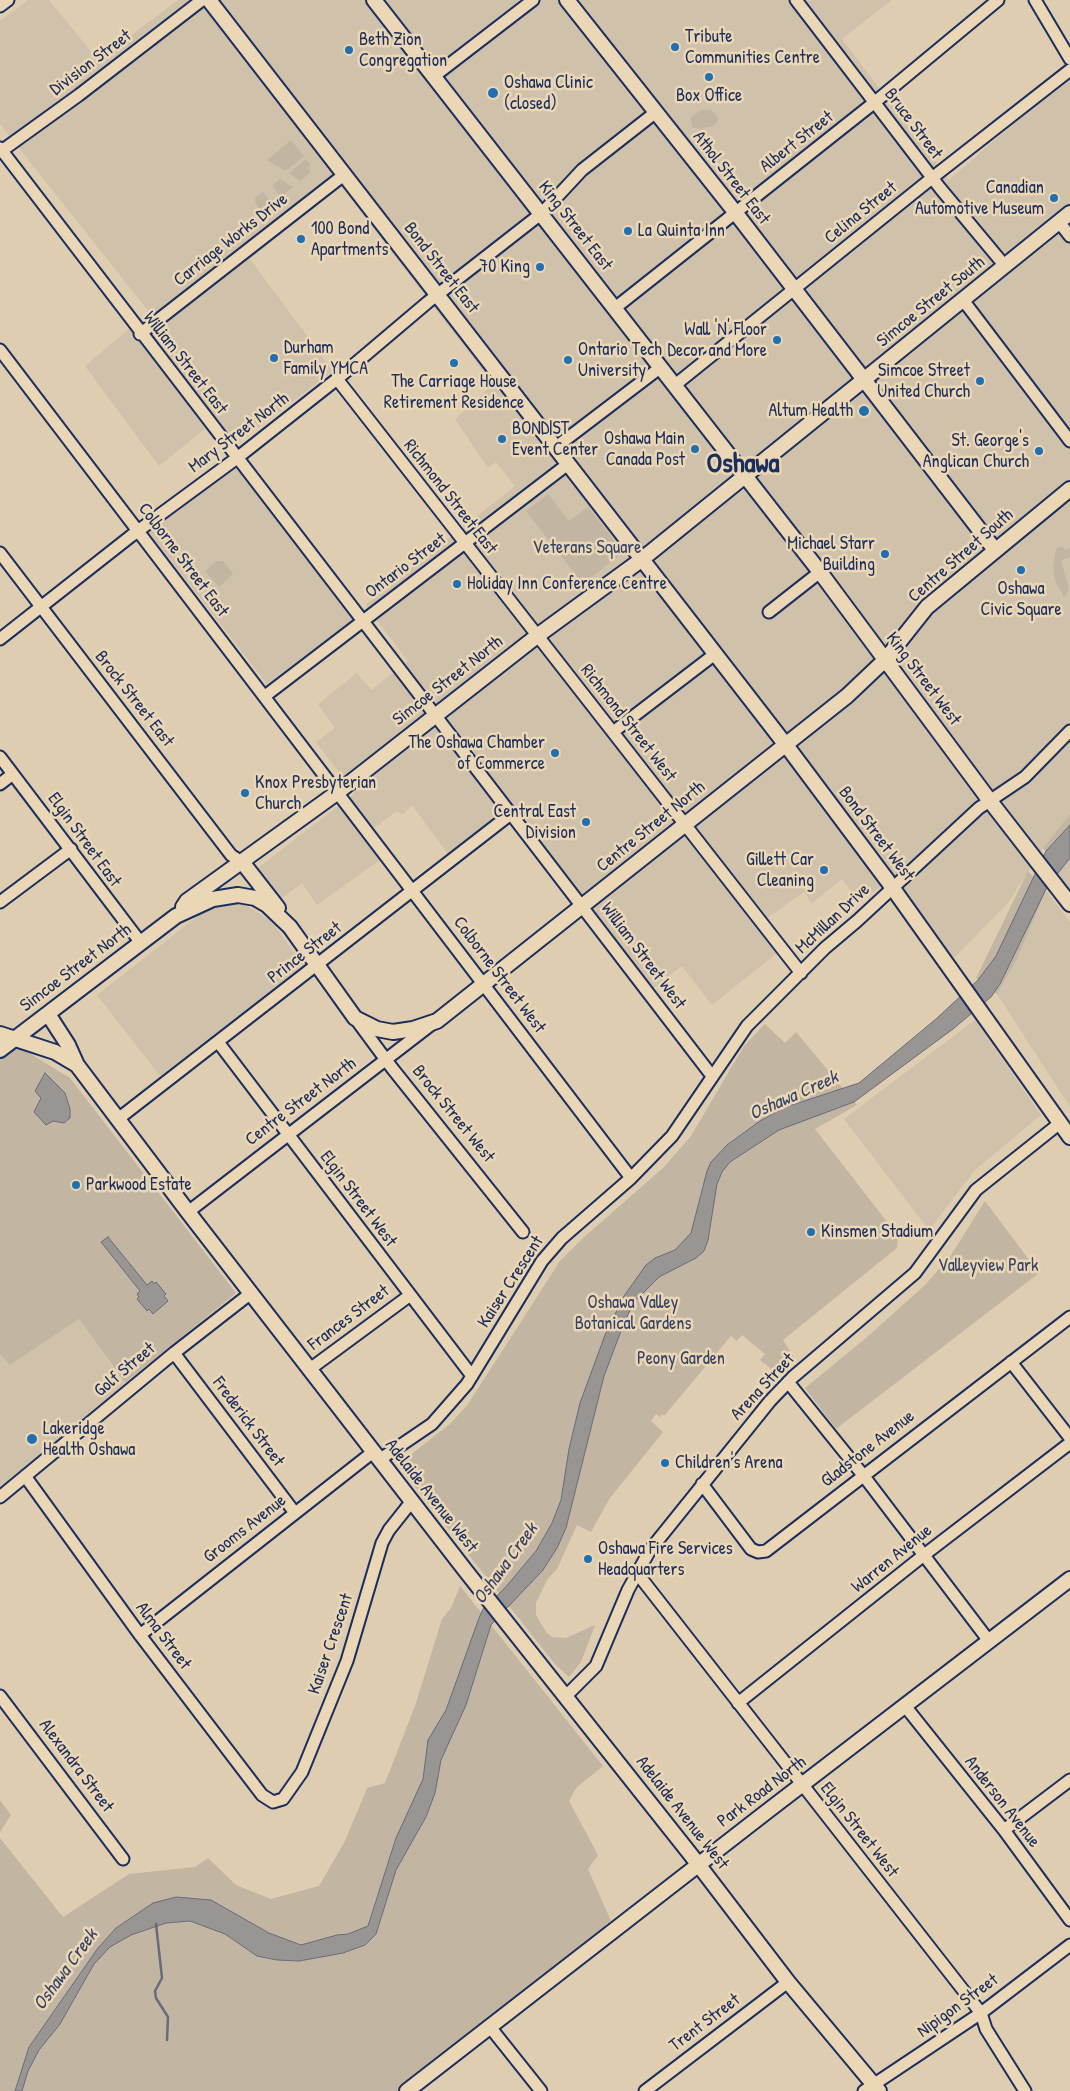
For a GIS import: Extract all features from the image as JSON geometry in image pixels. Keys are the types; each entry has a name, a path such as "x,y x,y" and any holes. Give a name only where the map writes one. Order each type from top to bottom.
{"main road":[{"name":"Bond Street East","path":"209,0 438,294 641,560"},
{"name":"King Street East","path":"374,0 542,213 745,476"},
{"name":"Athol Street East","path":"567,0 735,212 995,550"},
{"name":"Simcoe Street South","path":"745,476 1064,218"},
{"name":"Simcoe Street North","path":"176,916 188,901 243,863 338,792 538,636 641,560 745,476"},
{"name":"King Street West","path":"745,476 820,572 990,801 1070,904"},
{"name":"Centre Street South","path":"885,660 927,607 1070,489"},
{"name":"Bond Street West","path":"641,560 893,888 1070,1137"},
{"name":"Centre Street North","path":"393,1032 413,1029 437,1020 485,984 784,744 847,696 885,660"},
{"path":"243,863 290,927"},
{"name":"Simcoe Street North","path":"0,1050 176,916 213,899 238,896"},
{"name":"Brock Street West","path":"238,896 255,898 267,904 290,927 316,966 355,1018 377,1029 393,1032"},
{"path":"48,1014 68,1045 77,1065"},
{"name":"Adelaide Avenue West","path":"0,1034 55,1052 77,1065 376,1456 698,1864 872,2089"},
{"name":"Park Road North","path":"407,2091 698,1864 1070,1579"}],"street":[{"path":"0,6 8,0"},
{"name":"Division Street","path":"1,151 79,95 202,0"},
{"path":"433,77 532,0"},
{"name":"Bruce Street","path":"796,0 932,178 1005,266"},
{"name":"Albert Street","path":"615,308 874,102 998,0"},
{"path":"1035,0 1070,59"},
{"name":"Celina Street","path":"675,384 1070,70"},
{"name":"Mary Street North","path":"0,639 337,379 438,294 542,213 582,170 656,112"},
{"name":"William Street East","path":"1,151 140,334 436,716"},
{"name":"Carriage Works Drive","path":"140,334 345,174"},
{"path":"1064,218 1070,236"},
{"path":"963,300 1070,441"},
{"name":"Colborne Street East","path":"0,350 338,792"},
{"path":"556,447 661,367"},
{"name":"Richmond Street East","path":"337,379 464,544 538,636"},
{"name":"Ontario Street","path":"265,696 568,464"},
{"name":"Brock Street East","path":"0,553 231,855 243,863"},
{"path":"770,612 820,572"},
{"name":"Richmond Street West","path":"538,636 801,973"},
{"path":"613,732 715,654"},
{"name":"William Street West","path":"436,716 583,905 712,1076"},
{"name":"McMillan Drive","path":"712,1076 746,1026 825,948 979,808 1025,777 1070,731"},
{"name":"Elgin Street East","path":"0,757 141,943"},
{"path":"0,784 13,774"},
{"name":"Colborne Street West","path":"338,792 631,1178"},
{"name":"Prince Street","path":"118,1118 512,813"},
{"path":"0,902 71,849"},
{"name":"Brock Street West","path":"355,1018 523,1232"},
{"name":"Centre Street North","path":"188,1212 387,1061 437,1020"},
{"name":"Elgin Street West","path":"218,1042 409,1296 472,1376"},
{"name":"Kaiser Crescent","path":"376,1456 432,1424 472,1376 542,1261 580,1220 631,1178 672,1136 712,1076"},
{"name":"Arena Street","path":"566,1696 596,1666 637,1573 650,1550 770,1401 788,1382 916,1273 976,1190 1060,1123"},
{"name":"Golf Street","path":"0,1497 174,1352 251,1293"},
{"name":"Frances Street","path":"310,1369 409,1296"},
{"name":"Gladstone Avenue","path":"702,1484 751,1549 758,1552 771,1547 1070,1317"},
{"name":"Frederick Street","path":"174,1352 294,1513"},
{"path":"1011,1362 1070,1438"},
{"path":"788,1382 863,1475 990,1641"},
{"name":"Warren Avenue","path":"738,1703 924,1555 1070,1443"},
{"name":"Grooms Avenue","path":"140,1635 294,1513 376,1456"},
{"name":"Alma Street","path":"25,1476 140,1635 262,1794 272,1802 283,1799"},
{"name":"Kaiser Crescent","path":"283,1799 302,1772 347,1661 382,1543 389,1530 412,1501"},
{"name":"Elgin Street West","path":"637,1573 981,2013 986,2029 1025,2091"},
{"name":"Alexandra Street","path":"0,1696 123,1858"},
{"name":"Anderson Avenue","path":"905,1706 1004,1830 1070,1920"},
{"path":"1004,1830 1070,1780"},
{"name":"Nipigon Street","path":"872,2089 981,2013 1070,1945"},
{"name":"Trent Street","path":"645,2091 788,1982"},
{"path":"490,2027 541,2091"}],"shaded area":[{"path":"28,0 49,0 98,60 178,0 892,0 842,39 949,180 1068,76 1070,79 1070,814 1043,848 1008,903 941,971 881,886 860,902 842,879 812,903 804,892 756,926 777,953 712,1005 682,966 642,997 511,823 456,865 412,805 402,815 397,811 363,836 381,859 317,905 302,883 278,901 258,868 355,793 316,742 335,728 318,704 357,673 371,690 408,661 365,605 515,486 496,462 488,468 455,419 493,384 341,186 250,259 333,371 225,452 205,429 159,466 85,366 149,312 0,124 0,21"},
{"path":"239,464 356,617 267,684 147,530"},
{"path":"1070,825 1070,858 1047,887 1000,984 991,997 953,1029 854,1102 779,1130 730,1162 722,1172 717,1184 708,1240 704,1251 696,1258 659,1277 634,1302 604,1376 566,1528 557,1548 543,1570 491,1625 466,1705 441,1760 435,1793 426,1817 396,1870 376,1934 365,1945 343,1953 299,1961 277,1960 257,1956 225,1934 190,1921 166,1923 131,1935 110,1947 94,1964 60,2024 39,2050 28,2071 22,2091 15,2091 29,2047 98,1948 116,1928 153,1903 176,1897 211,1900 269,1933 301,1945 337,1935 348,1934 368,1926 396,1838 423,1779 428,1740 446,1710 483,1609 504,1589 536,1551 552,1523 561,1500 569,1449 580,1403 605,1335 624,1296 646,1265 655,1258 675,1250 691,1233 707,1171 711,1162 727,1145 760,1121 783,1108 859,1083 936,1019 978,980 996,956 1046,851"},
{"path":"1070,858 1070,890 1057,873"},
{"path":"1046,891 1070,922 1070,1107 997,994 1016,961"},
{"path":"239,901 271,921 304,966 160,1076 97,995 203,912"},
{"path":"975,1020 1041,1115 975,1170 929,1230 844,1119"},
{"path":"45,1073 65,1093 70,1109 70,1118 64,1123 53,1121 46,1125 34,1112 41,1098 35,1091"},
{"path":"108,1237 147,1285 152,1281 154,1284 156,1282 166,1294 164,1296 168,1301 153,1314 149,1309 147,1311 137,1299 139,1297 137,1294 140,1291 101,1242"},
{"name":"Lakeridge Health Oshawa","path":"79,1319 127,1388 0,1490 0,1354 10,1365"}],"green space":[{"path":"701,110 710,110 716,114 718,120 713,126 700,129 692,127 690,118"},
{"path":"291,140 304,156 286,171 267,160"},
{"path":"306,159 310,164 310,173 300,181 289,173"},
{"path":"280,179 293,187 281,197 272,186"},
{"path":"263,192 272,203 260,213 254,198"},
{"name":"Veterans Square","path":"548,494 569,521 588,507 619,547 618,556 583,584 526,511"},
{"path":"1062,546 1065,550 1070,548 1070,557 1061,560 1069,590 1064,597 1055,581 1053,567 1056,549"},
{"path":"217,561 223,561 233,574 219,587 205,571"},
{"path":"1070,814 1070,854 1058,867 1043,848"},
{"path":"1028,871 1046,891 1016,961 997,994 976,978"},
{"name":"Oshawa Valley Botanical Gardens","path":"765,1024 785,1043 796,1032 857,1105 815,1129 898,1236 897,1248 783,1340 794,1357 775,1372 760,1360 765,1354 742,1335 737,1341 731,1336 664,1416 662,1414 660,1417 656,1414 651,1421 663,1432 610,1498 591,1532 577,1525 557,1569 547,1580 536,1603 536,1615 546,1632 552,1637 566,1638 595,1625 581,1662 569,1677 554,1663 401,1469 401,1462 450,1424 468,1404 560,1261 584,1237 663,1168 691,1136 744,1046"},
{"name":"Parkwood Estate","path":"16,1045 70,1078 236,1293 125,1383 79,1319 10,1365 0,1354 0,1058"},
{"name":"Valleyview Park","path":"985,1201 1039,1273 836,1429 805,1388 866,1338 925,1285 951,1255"},
{"path":"460,1586 603,1766 576,1788 569,1801 598,1855 588,1869 611,1921 605,1925 612,1935 410,2091 0,2091 0,1838 63,1917 129,1874 195,1867 208,1858 236,1885 271,1899 319,1886 345,1841 367,1788 385,1783 416,1703 442,1619 451,1608"},
{"path":"0,1800 11,1815 0,1832"}],"waterway":[{"path":"156,1924 162,1978 155,1991 156,1998 168,2017 167,2040"}],"place":[{"name":"Tribute Communities Centre","path":"675,47"},
{"name":"Beth Zion Congregation","path":"349,50"},
{"name":"Box Office","path":"709,77"},
{"name":"Oshawa Clinic (closed)","path":"493,93"},
{"name":"Canadian Automotive Museum","path":"1054,198"},
{"name":"La Quinta Inn","path":"628,231"},
{"name":"100 Bond Apartments","path":"301,239"},
{"name":"70 King","path":"540,267"},
{"name":"Wall 'N' Floor Decor and More","path":"777,340"},
{"name":"Durham Family YMCA","path":"274,358"},
{"name":"Ontario Tech University","path":"568,360"},
{"name":"The Carriage House Retirement Residence","path":"454,363"},
{"name":"Simcoe Street United Church","path":"980,381"},
{"name":"Altum Health","path":"864,411"},
{"name":"BOND|ST Event Center","path":"502,439"},
{"name":"Oshawa Main Canada Post","path":"695,449"},
{"name":"St. George's Anglican Church","path":"1039,451"},
{"name":"Michael Starr Building","path":"885,554"},
{"name":"Oshawa Civic Square","path":"1021,570"},
{"name":"Holiday Inn Conference Centre","path":"457,584"},
{"name":"The Oshawa Chamber of Commerce","path":"555,753"},
{"name":"Knox Presbyterian Church","path":"245,793"},
{"name":"Central East Division","path":"586,822"},
{"name":"Gillett Car Cleaning","path":"824,870"},
{"name":"Parkwood Estate","path":"76,1185"},
{"name":"Kinsmen Stadium","path":"811,1232"},
{"name":"Lakeridge Health Oshawa","path":"32,1439"},
{"name":"Children's Arena","path":"665,1463"},
{"name":"Oshawa Fire Services Headquarters","path":"588,1559"}],"district":[{"name":"Oshawa","path":"743,465"}],"water label":[{"name":"Oshawa Creek","path":"794,1096"},
{"name":"Oshawa Creek","path":"506,1564"},
{"name":"Oshawa Creek","path":"66,1970"}],"park label":[{"name":"Peony Garden","path":"681,1359"}]}
